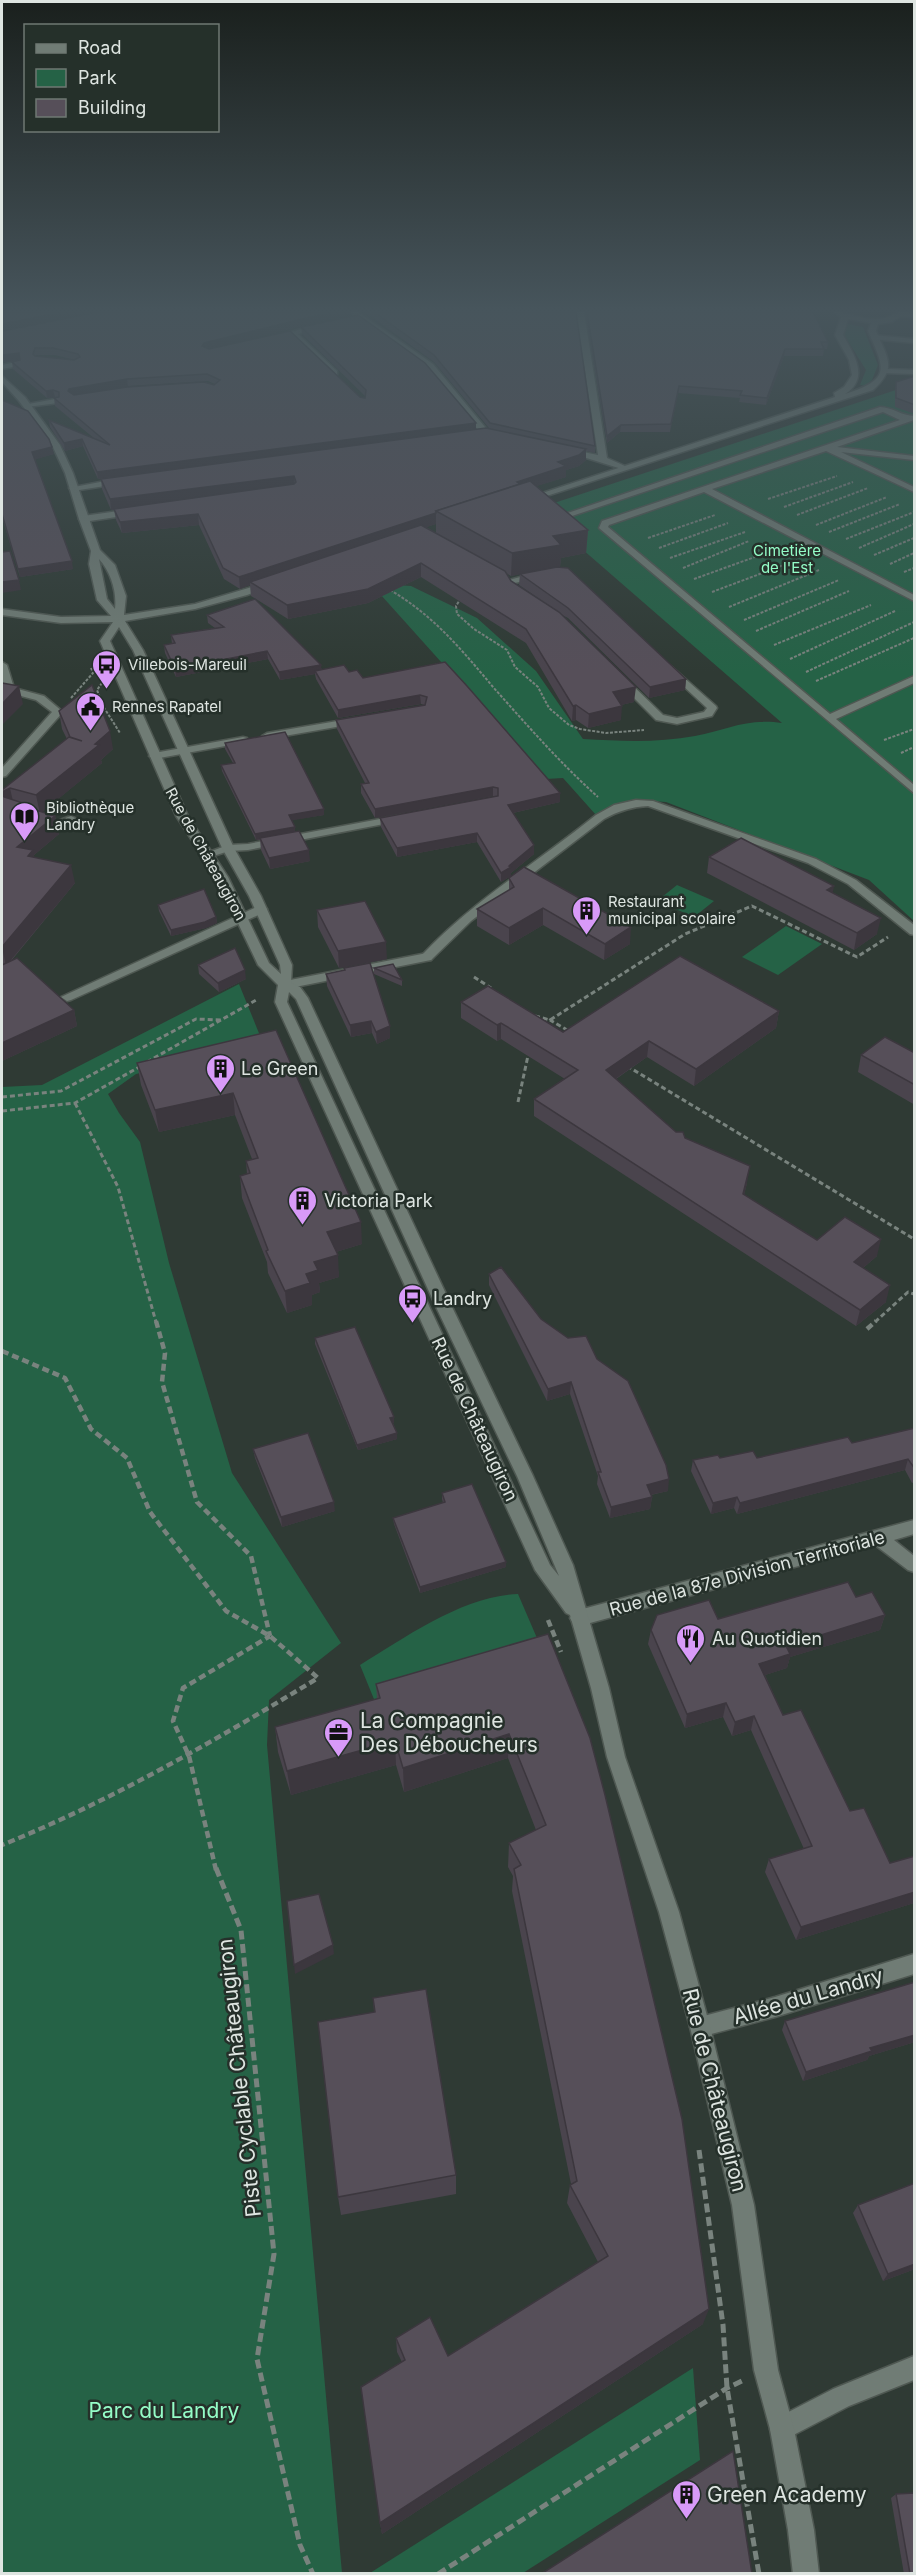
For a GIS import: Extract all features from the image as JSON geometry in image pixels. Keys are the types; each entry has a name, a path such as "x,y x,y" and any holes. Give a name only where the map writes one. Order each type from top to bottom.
{"main road":[{"name":"Rue de Châteaugiron","path":"47,432 56,445 96,551 110,565 121,596 119,619 105,641 154,756 182,816 222,877 264,965 285,985"},
{"path":"481,432 507,438"},
{"path":"599,432 603,459"},
{"path":"513,504 731,432"},
{"path":"557,518 814,432"},
{"path":"871,432 603,524 605,530 660,577 915,790"},
{"path":"826,448 915,458"},
{"path":"826,448 912,489"},
{"path":"560,449 603,459 622,468"},
{"path":"73,488 133,480"},
{"path":"705,489 915,598"},
{"path":"83,519 140,512"},
{"name":"Rue de Châteaugiron","path":"96,551 94,564 102,600 119,619 138,650 228,848 261,909 286,965 285,985 281,994 282,1002 544,1570 579,1618 600,1688 616,1757 669,1912 700,2027 743,2205 766,2370 782,2429 801,2530 806,2574"},
{"path":"514,591 505,578 556,573"},
{"path":"2,612 62,620 119,619 213,604 279,582"},
{"path":"611,670 660,718 677,721 708,714 712,708 662,661"},
{"path":"2,774 58,712 40,698 10,690 3,672"},
{"path":"829,718 915,680"},
{"path":"154,756 362,719"},
{"path":"285,985 426,957 439,942 495,896 613,809 629,803 649,803 812,861 852,882 911,928"},
{"path":"24,814 58,825 71,819"},
{"path":"207,855 228,848 248,847 414,816"},
{"path":"67,997 261,909"},
{"name":"Rue de la 87e Division Territoriale","path":"579,1618 915,1527"},
{"path":"878,1537 915,1565"},
{"name":"Allée du Landry","path":"700,2027 775,2007 915,1964"},
{"path":"782,2429 841,2397 915,2368"}],"path":[{"path":"758,516 861,479"},
{"path":"772,524 872,487"},
{"path":"816,525 912,489"},
{"path":"806,542 904,502"},
{"path":"707,594 915,512"},
{"path":"636,556 733,521"},
{"path":"836,557 915,524"},
{"path":"648,566 746,531"},
{"path":"872,555 915,538"},
{"path":"660,577 749,542"},
{"path":"673,587 780,548"},
{"path":"889,564 915,553"},
{"path":"707,616 820,569"},
{"path":"722,629 862,571"},
{"path":"390,590 406,598 439,623 554,756 613,809"},
{"path":"753,632 849,591"},
{"path":"464,594 456,606 457,614 474,629 507,650 511,664 536,685 549,708 565,723 584,732 601,734 652,728 660,718"},
{"path":"752,654 871,605"},
{"path":"769,668 904,606"},
{"path":"785,681 915,622"},
{"path":"796,690 915,638"},
{"path":"106,678 97,690 113,725 126,740"},
{"path":"69,700 85,683"},
{"path":"864,748 915,729"},
{"path":"542,1026 685,934 752,906 857,957 911,928"},
{"path":"474,977 500,993"},
{"path":"2,1111 75,1103 285,985"},
{"path":"527,1010 570,1032"},
{"path":"2,1097 62,1091 196,1019 221,1020"},
{"path":"518,1102 532,1042"},
{"path":"621,1062 915,1239"},
{"path":"75,1103 118,1187 165,1353 162,1382 197,1502 251,1557 270,1636"},
{"path":"867,1329 908,1292 915,1294"},
{"path":"2,1352 65,1378 91,1429 127,1458 150,1512 226,1611 270,1636 318,1678 189,1756 41,1830 2,1845"},
{"path":"546,1614 563,1659"},
{"name":"Piste Cyclable Châteaugiron","path":"270,1636 183,1688 173,1721 189,1756 218,1876 241,1930 274,2254 257,2359 300,2545 313,2574"},
{"path":"699,2144 723,2325 727,2388 759,2574"},
{"path":"438,2574 727,2388 766,2370"}],"green space":[{"name":"Cimetière de l'Est","path":"768,432 914,432 914,921 869,880 666,802 621,804 596,815 563,778 546,779 363,575 395,585 411,586 477,618 536,671 583,739 667,740 695,736 748,723 782,723 536,509"},
{"path":"677,885 714,901 694,917 657,901"},
{"path":"786,926 822,944 778,975 742,957"},
{"name":"Parc du Landry","path":"239,984 263,1043 136,1074 108,1094 140,1142 169,1263 232,1473 341,1643 269,1700 267,1745 342,2573 2,2573 2,1087 42,1085"},
{"path":"518,1594 546,1659 378,1709 360,1665 456,1610 497,1596"},
{"path":"693,2368 700,2460 523,2573 370,2573"}],"building":[{"path":"2,432 44,432 52,447 32,452 72,561 18,569 2,514"},
{"path":"57,432 79,432 110,445 95,432 405,432 97,472 82,439 64,443"},
{"path":"455,432 506,432 586,449 579,455 558,462 566,466 517,482 520,484 239,577 223,568 198,514 120,522 114,509 294,484 296,482 294,476 110,499 101,479"},
{"path":"532,432 593,432 595,446"},
{"path":"530,481 588,530 553,536 561,545 512,553 436,511"},
{"path":"421,525 505,571 511,581 559,612 636,687 613,692 622,706 589,714 576,705 573,706 526,629 421,563 368,589 287,605 250,582"},
{"path":"10,551 19,580 2,582 2,552"},
{"path":"557,567 568,568 686,679 650,687 568,608 520,574"},
{"path":"255,599 321,665 279,672 267,651 175,669 164,645 175,643 171,635 224,627 207,615"},
{"path":"445,662 560,793 508,805 534,845 509,866 511,867 501,873 477,833 397,848 380,818 498,796 498,788 493,787 375,809 361,784 369,783 336,720 425,705 427,697 420,695 338,710 315,671 344,665 349,672 357,670 363,678"},
{"path":"2,683 19,686 2,704"},
{"path":"92,685 110,731 95,744 99,745 36,795 10,788 2,792 69,737 82,741 70,737 59,711"},
{"path":"285,732 324,809 289,815 295,827 255,834 221,765 235,763 225,743"},
{"path":"2,793 4,797 26,804 23,806 55,816 17,847 33,850 28,856 71,865 2,947"},
{"path":"299,831 309,850 269,858 260,838"},
{"path":"741,838 834,886 827,890 881,918 857,933 709,857"},
{"path":"524,867 631,927 605,944 543,908 509,928 477,909 514,887 509,878"},
{"path":"204,889 216,917 171,930 158,905"},
{"path":"365,901 386,942 338,951 317,910"},
{"path":"235,948 245,970 218,983 198,965"},
{"path":"680,956 779,1011 696,1069 649,1041 606,1070 676,1132 683,1132 685,1138 750,1166 743,1194 817,1240 845,1217 881,1239 854,1262 890,1285 860,1310 534,1099 578,1070 501,1023 497,1025 461,1002 488,986 563,1032"},
{"path":"17,958 74,1010 2,1043 2,965"},
{"path":"370,963 390,1026 376,1032 371,1021 350,1025 326,974"},
{"path":"393,964 402,980 374,968"},
{"path":"276,1030 361,1222 327,1232 338,1255 314,1262 318,1270 306,1274 310,1283 285,1291 266,1251 268,1250 240,1176 250,1173 246,1161 258,1158 233,1093 155,1110 137,1063"},
{"path":"885,1037 915,1053 915,1085 861,1055"},
{"path":"501,1267 541,1319 568,1338 586,1336 597,1359 628,1381 666,1465 669,1479 647,1485 652,1497 611,1507 571,1382 548,1389 489,1274"},
{"path":"355,1327 394,1417 390,1418 397,1433 357,1445 315,1338"},
{"path":"915,1428 915,1469 908,1459 740,1503 737,1497 713,1503 693,1460 718,1455 720,1458 753,1451 757,1458 848,1437 852,1443"},
{"path":"308,1433 334,1502 281,1517 253,1449"},
{"path":"472,1484 506,1562 420,1587 393,1518 445,1502 442,1493"},
{"path":"848,1582 856,1597 872,1592 885,1615 786,1646 790,1654 759,1664 783,1715 801,1710 850,1811 864,1808 890,1863 915,1856 915,1892 801,1927 769,1859 812,1846 754,1716 735,1722 726,1703 687,1714 651,1630 657,1615 709,1600 718,1619"},
{"path":"548,1634 590,1738 605,1795 682,2119 709,2309 380,2523 361,2387 405,2360 396,2338 430,2317 448,2356 608,2256 570,2185 577,2181 514,1869 521,1865 509,1843 546,1825 509,1734 403,1768 395,1741 287,1771 275,1727 380,1698 376,1684"},
{"path":"319,1894 333,1945 294,1965 287,1901"},
{"path":"915,1982 915,2035 870,2048 872,2051 806,2072 785,2021"},
{"path":"426,1989 456,2175 338,2197 318,2022 375,2012 373,1998"},
{"path":"915,2183 915,2264 888,2274 858,2205"},
{"name":"Green Academy","path":"733,2451 752,2574 541,2574"},
{"path":"915,2493 915,2574 910,2574 896,2494"}],"place":[{"name":"Villebois-Mareuil","path":"107,690"},
{"name":"Rennes Rapatel","path":"91,732"},
{"name":"Bibliothèque Landry","path":"25,842"},
{"name":"Restaurant municipal scolaire","path":"587,936"},
{"name":"Le Green","path":"220,1094"},
{"name":"Victoria Park","path":"303,1226"},
{"name":"Landry","path":"412,1324"},
{"name":"Au Quotidien","path":"691,1664"},
{"name":"La Compagnie Des Déboucheurs","path":"339,1758"},
{"name":"Green Academy","path":"686,2520"}]}
